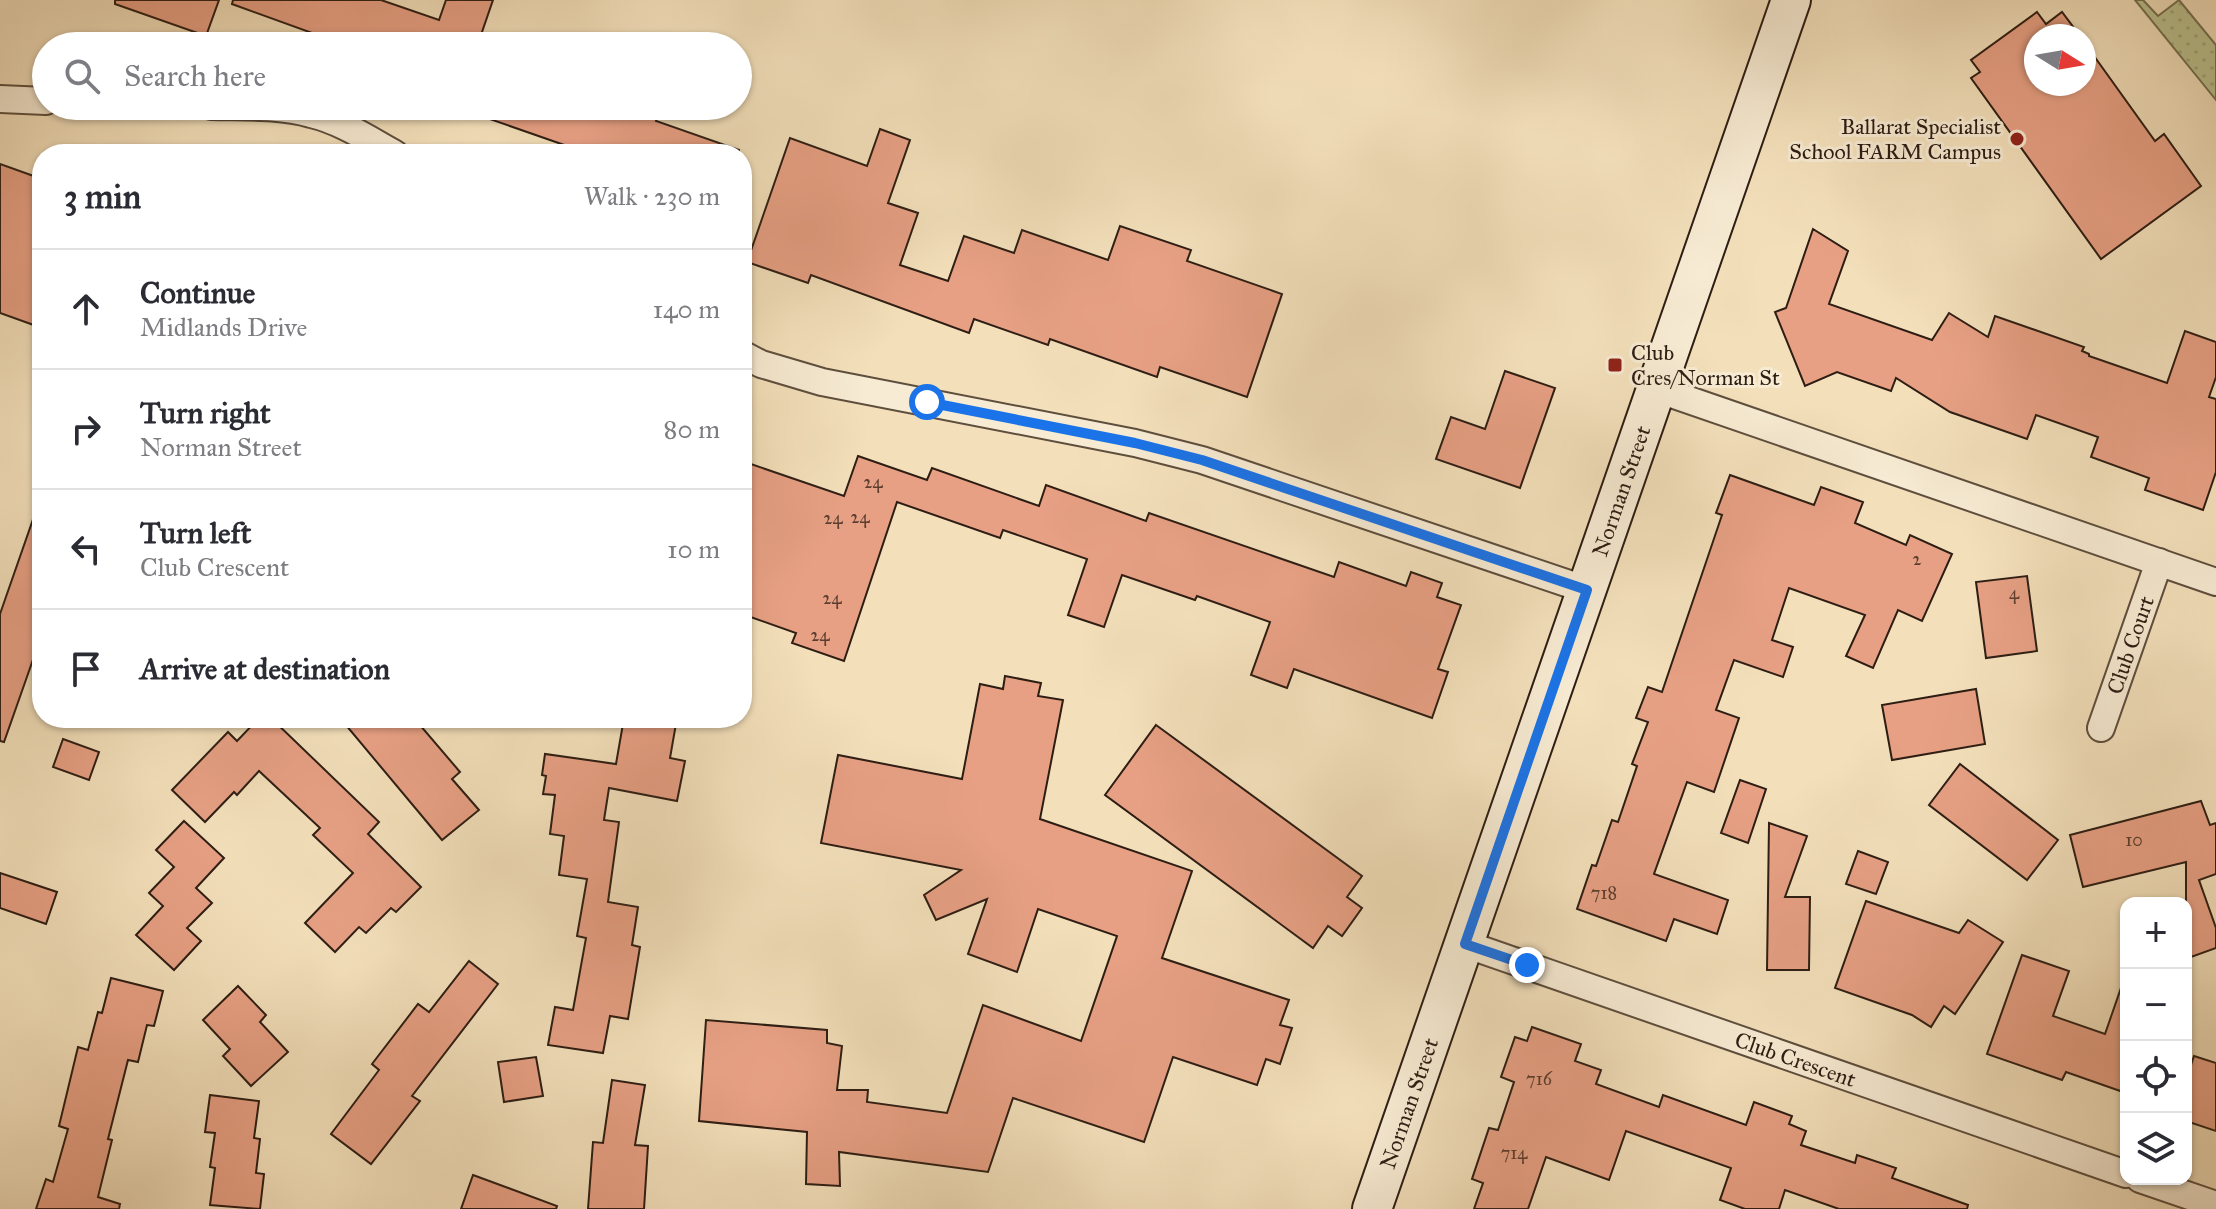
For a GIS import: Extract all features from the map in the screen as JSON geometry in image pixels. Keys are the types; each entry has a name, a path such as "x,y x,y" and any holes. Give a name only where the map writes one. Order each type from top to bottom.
{"main road":[{"name":"Norman Street","path":"1372,1209 1791,0"}],"street":[{"path":"0,99 32,100"},
{"path":"328,120 378,144"},
{"path":"752,359 822,382 1135,443 1202,460 1587,590"},
{"path":"1657,389 2216,582"},
{"name":"Club Court","path":"2101,728 2159,562"},
{"name":"Club Crescent","path":"1465,944 2120,1172"},
{"path":"2158,1185 2216,1205"}],"green space":[{"path":"2135,0 2143,0 2158,16 2179,0 2216,45 2216,100"}],"building":[{"path":"115,0 219,0 207,32 195,32 115,4"},
{"path":"233,0 381,0 439,20 446,0 493,0 482,32 309,32 232,4"},
{"path":"2037,12 2046,24 2024,24 2024,96 2096,96 2096,59 2155,141 2164,134 2201,186 2101,259 1971,78 1980,72 1971,60"},
{"path":"2062,12 2071,24 2046,24"},
{"path":"493,120 656,120 722,144 561,144"},
{"path":"880,129 910,140 888,203 918,213 900,265 948,281 964,236 1014,253 1022,230 1108,260 1120,226 1191,250 1187,261 1282,294 1247,397 1160,367 1157,377 1050,339 1048,345 974,319 969,333 811,275 808,283 752,264 752,248 790,138 867,166"},
{"path":"0,164 32,175 32,324 0,313"},
{"path":"1813,229 1848,251 1829,304 1932,340 1949,313 1988,337 1995,316 2084,347 2082,351 2089,356 2167,383 2185,331 2216,342 2216,377 2209,397 2216,399 2216,472 2203,510 2145,490 2149,478 2091,457 2098,437 2036,415 2027,439 1950,412 1896,378 1891,391 1837,372 1805,386 1775,312 1786,308"},
{"path":"1505,371 1555,388 1520,488 1436,459 1451,417 1485,429"},
{"path":"858,456 927,480 932,468 1039,506 1046,485 1146,521 1149,513 1334,577 1339,562 1406,586 1411,572 1442,583 1437,597 1461,605 1438,669 1448,672 1432,718 1294,669 1287,688 1251,675 1270,622 1197,596 1195,600 1122,575 1104,627 1068,615 1087,559 1003,530 1000,538 897,502 844,661 792,643 796,633 752,618 752,464 844,496"},
{"path":"1730,475 1814,505 1821,487 1863,502 1855,523 1906,545 1910,535 1952,554 1922,621 1898,610 1873,668 1846,656 1865,615 1789,588 1772,640 1793,647 1783,677 1734,660 1716,710 1739,718 1714,792 1687,782 1654,874 1728,900 1717,934 1674,919 1666,941 1577,909 1612,820 1618,822 1637,766 1632,764 1648,722 1636,718 1648,687 1662,692 1722,515 1716,513"},
{"path":"32,522 32,662 4,742 0,741 0,614"},
{"path":"2027,576 2037,651 1986,658 1976,582"},
{"path":"1005,676 1041,683 1038,696 1063,700 1040,819 1192,871 1162,958 1289,1000 1280,1025 1292,1028 1280,1064 1266,1059 1257,1085 1173,1057 1144,1142 1013,1098 988,1172 839,1152 840,1186 806,1184 807,1132 699,1121 706,1020 827,1030 827,1043 842,1046 837,1090 868,1090 867,1102 947,1113 983,1005 1081,1041 1117,936 1038,909 1017,972 968,954 987,899 936,920 924,895 961,870 821,843 838,755 962,779 980,684 1003,689"},
{"path":"1976,689 1985,744 1892,760 1882,705"},
{"path":"1156,725 1362,876 1347,897 1362,908 1342,936 1328,926 1313,948 1105,795"},
{"path":"249,728 281,728 379,822 368,834 421,887 396,912 391,908 366,933 359,927 335,952 305,923 353,873 313,835 320,828 259,771 205,822 172,790 228,732 237,741"},
{"path":"348,728 423,728 460,772 452,779 479,810 442,840"},
{"path":"622,728 675,728 670,758 685,761 677,801 609,788 604,820 619,822 608,902 638,907 632,945 640,947 628,1019 610,1016 603,1053 548,1045 555,1007 573,1010 586,938 577,936 587,879 559,875 564,836 550,834 555,795 543,794 546,776 542,775 545,754 616,764"},
{"path":"63,739 99,752 89,780 53,767"},
{"path":"1960,764 2058,840 2027,880 1929,805"},
{"path":"1740,780 1766,789 1748,843 1721,833"},
{"path":"2201,801 2210,825 2216,823 2216,874 2199,880 2216,928 2216,948 2192,957 2192,897 2186,897 2186,862 2083,887 2070,835"},
{"path":"184,821 224,858 196,888 212,903 187,928 201,941 174,970 136,935 163,906 149,893 174,867 156,850"},
{"path":"1769,823 1807,836 1785,897 1810,897 1809,970 1767,970"},
{"path":"1858,851 1888,862 1876,894 1846,884"},
{"path":"0,873 57,892 46,924 0,908"},
{"path":"1866,901 1959,933 1968,920 2003,942 1955,1014 1944,1006 1931,1027 1912,1015 1835,988"},
{"path":"2022,955 2069,971 2053,1016 2105,1034 2120,991 2120,1091 2066,1072 2062,1080 1987,1054"},
{"path":"469,961 498,984 412,1096 420,1101 371,1164 331,1134 379,1070 372,1064 418,1004 429,1012"},
{"path":"111,978 163,991 154,1026 147,1025 138,1062 128,1060 108,1139 112,1140 98,1197 120,1204 119,1209 36,1209 46,1179 53,1182 68,1129 59,1126 78,1047 88,1050"},
{"path":"238,986 266,1015 260,1022 288,1052 251,1086 223,1056 230,1049 203,1020"},
{"path":"1532,1027 1581,1044 1575,1061 1601,1070 1596,1084 1659,1107 1663,1095 1746,1125 1754,1102 1792,1116 1789,1124 1806,1131 1801,1145 1855,1163 1857,1155 1896,1168 1892,1178 1968,1205 1967,1209 1839,1209 1785,1190 1779,1209 1745,1209 1720,1200 1731,1168 1626,1131 1609,1180 1546,1157 1528,1209 1474,1209 1483,1183 1472,1179 1489,1128 1498,1130 1514,1082 1501,1077 1515,1037 1527,1041"},
{"path":"2194,1056 2216,1063 2216,1131 2192,1123"},
{"path":"536,1057 543,1096 504,1102 498,1062"},
{"path":"612,1080 645,1085 635,1145 648,1146 644,1209 588,1209 593,1142 603,1143"},
{"path":"210,1095 259,1101 254,1138 260,1139 256,1173 264,1174 260,1209 210,1205 215,1168 210,1167 215,1133 205,1132"},
{"path":"473,1175 557,1206 556,1209 461,1209"}],"place":[{"name":"Ballarat Specialist School FARM Campus","path":"2017,139"},
{"name":"Club Cres/Norman St","path":"1615,365"}],"route":[{"path":"927,402 1135,443 1202,460 1587,590 1465,944 1527,965"}]}
